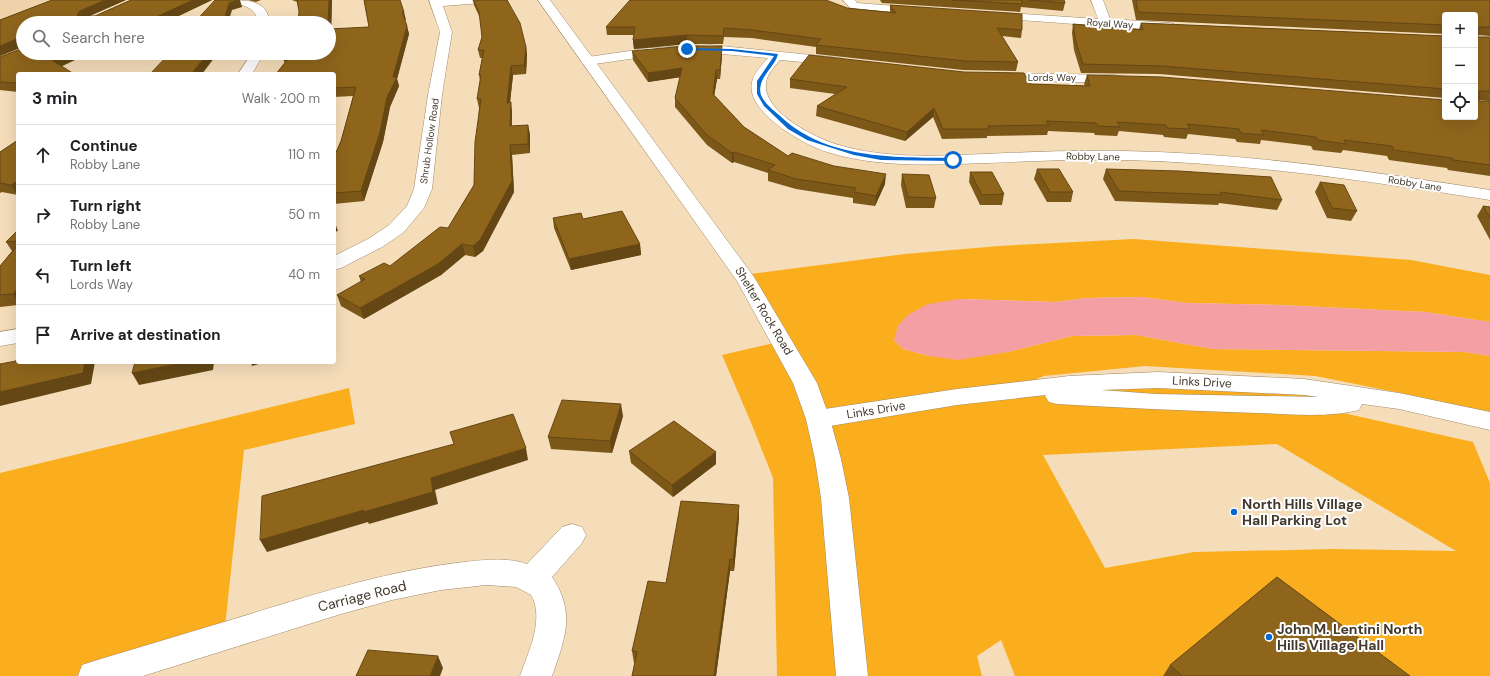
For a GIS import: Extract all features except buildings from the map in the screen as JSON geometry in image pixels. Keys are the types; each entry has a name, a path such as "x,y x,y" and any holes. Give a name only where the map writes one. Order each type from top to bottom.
{"street":[{"path":"234,0 257,7 263,16"},
{"path":"439,1 482,0"},
{"name":"Shelter Rock Road","path":"544,0 755,292 796,365 818,419 828,459 835,498 852,676"},
{"path":"849,0 854,6 931,11"},
{"path":"1097,0 1105,23"},
{"name":"Shrub Hollow Road","path":"336,263 375,244 396,229 415,208 423,188 446,32 439,1"},
{"name":"Royal Way","path":"978,14 1178,28"},
{"path":"588,61 650,52 687,49 732,50 846,63"},
{"name":"Robby Lane","path":"777,55 759,81 759,94 766,105 790,128 808,139 856,154 881,158 911,160 1060,155 1143,156 1272,164 1356,174 1490,195"},
{"path":"246,72 254,60"},
{"name":"Lords Way","path":"983,76 1128,79"},
{"path":"0,339 16,336"},
{"name":"Links Drive","path":"818,419 1005,392 1104,400 1311,406 1399,401 1490,421"},
{"path":"536,676 551,630 551,604 543,586 533,578 572,535"},
{"name":"Carriage Road","path":"94,676 334,602 399,585 470,574 502,572 533,578"}],"shaded area":[{"path":"0,0 48,0 0,20"},
{"path":"1134,239 1411,260 1490,275 1490,322 1425,312 1280,305 1187,303 1142,297 1086,298 1056,302 960,299 894,340 903,349 929,356 1008,352 1072,336 1136,335 1212,349 1465,352 1490,356 1490,415 1415,396 1315,376 1145,366 1044,376 1007,391 1158,380 1399,401 1312,406 1473,442 1490,483 1490,676 1015,676 1001,640 977,656 982,676 777,676 773,478 722,355 783,341 743,275 905,254 999,246","holes":["1277,444 1456,551 1335,549 1194,552 1105,568 1043,455"]},
{"path":"1142,297 1187,303 1280,305 1425,312 1490,322 1490,356 1465,352 1212,349 1136,335 1072,336 1008,352 958,360 929,356 903,349 894,340 898,326 908,315 928,304 960,299 1056,302 1086,298"},
{"path":"349,388 355,424 244,450 224,636 94,676 0,676 0,473"}],"place":[{"name":"North Hills Village Hall Parking Lot","path":"1234,512"},
{"name":"John M. Lentini North Hills Village Hall","path":"1269,637"}],"route":[{"path":"687,49 732,50 777,55 759,81 759,94 766,105 790,128 808,139 832,148 881,158 953,160"}]}
